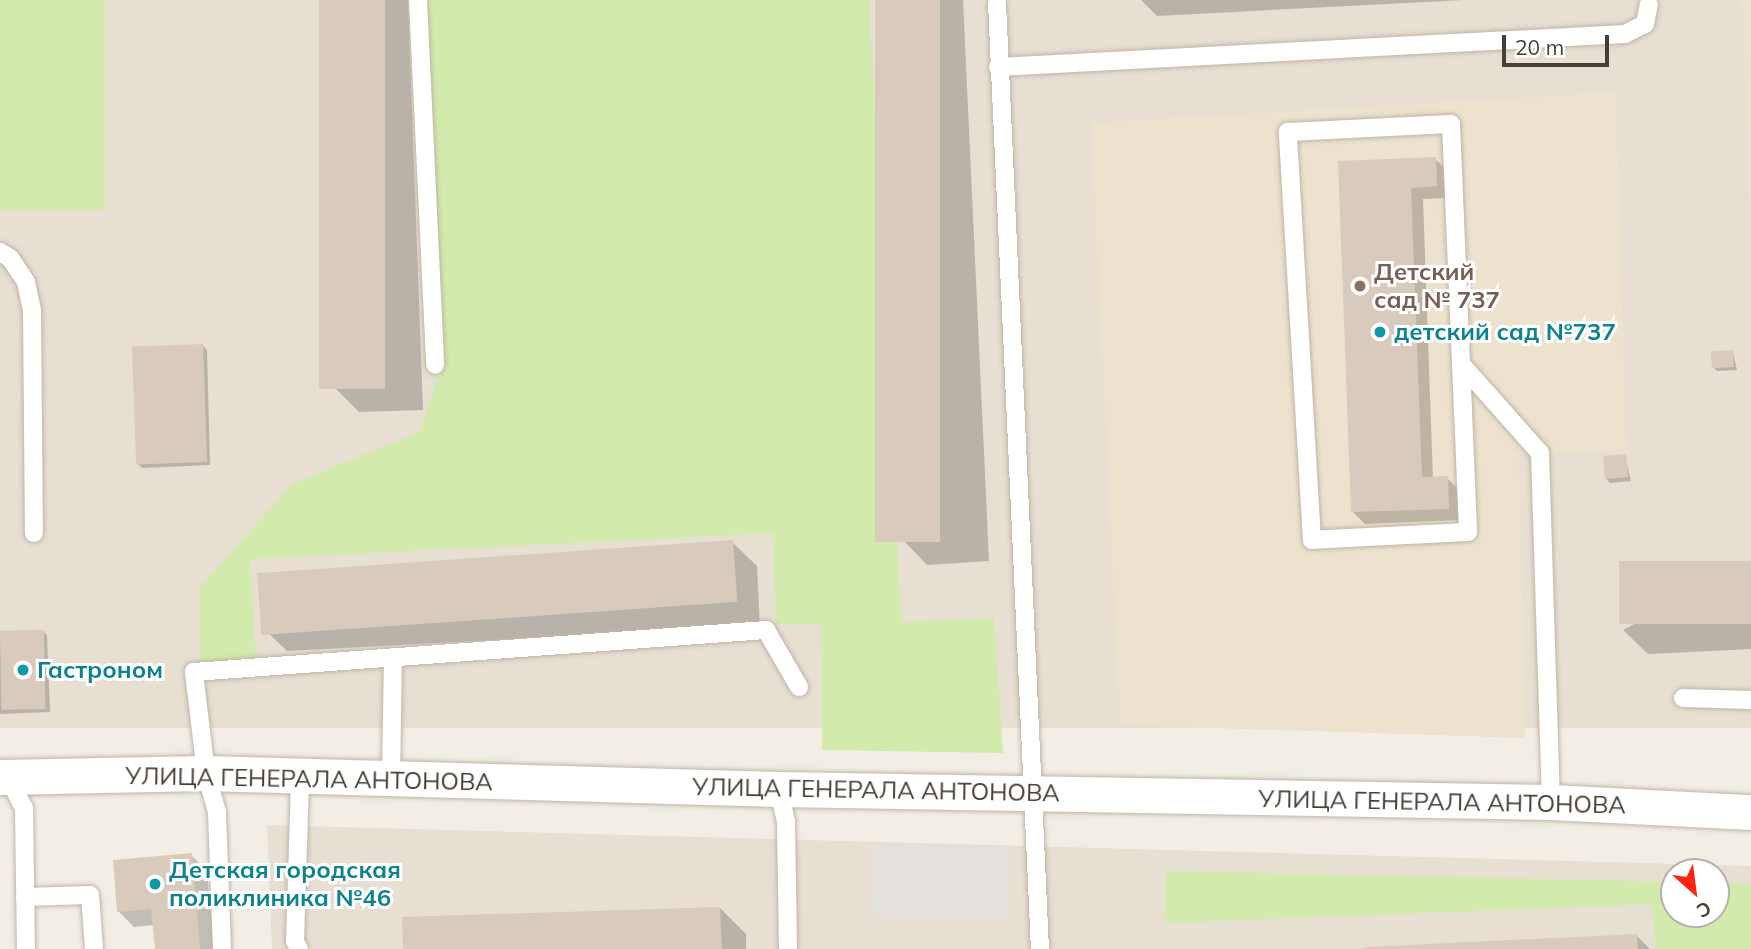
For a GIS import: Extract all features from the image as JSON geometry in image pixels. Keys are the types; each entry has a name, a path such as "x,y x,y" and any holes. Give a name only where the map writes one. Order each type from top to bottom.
{"street":[{"name":"УЛИЦА ГЕНЕРАЛА АНТОНОВА","path":"4,777 206,773 300,778 779,789 1551,802 1751,812"}],"lane":[{"path":"418,0 435,365"},
{"path":"997,3 1040,949"},
{"path":"998,67 1625,34 1644,24 1649,4"},
{"path":"1461,364 1468,532 1312,540 1288,132 1451,124 1461,364 1540,453 1551,802"},
{"path":"0,252 10,258 26,282 32,311 34,533"},
{"path":"222,949 217,812 206,773 194,672 766,631 799,687"},
{"path":"391,780 394,657"},
{"path":"1683,698 1751,700"},
{"path":"4,777 24,808 26,949"},
{"path":"299,949 295,941 300,778"},
{"path":"779,789 786,821 788,949"},
{"path":"25,897 90,895 94,949"}],"shaded area":[{"path":"0,0 1751,0 1751,728 0,728"},
{"path":"1742,0 1751,0 1751,220 1748,141"},
{"name":"Детский сад № 737","path":"1616,92 1626,449 1519,455 1525,738 1120,725 1091,123"},
{"path":"267,825 1660,863 1660,928 1730,928 1730,865 1751,866 1751,949 272,949"},
{"path":"872,845 1009,847 1008,919 871,917"}],"green space":[{"path":"0,0 105,0 105,210 0,210"},
{"path":"424,0 869,0 901,623 994,617 1003,753 822,750 821,624 776,624 773,533 250,559 256,662 201,666 200,587 292,484 420,432 440,370"},
{"path":"1166,871 1660,882 1660,928 1730,928 1730,883 1751,884 1751,949 1656,949 1652,904 1165,923"}],"building":[{"path":"319,0 385,0 385,389 319,389"},
{"path":"875,0 940,0 940,542 875,542"},
{"name":"детский сад №737","path":"1436,157 1437,186 1411,188 1422,477 1448,476 1449,509 1351,512 1338,161"},
{"path":"203,344 207,462 136,464 132,346"},
{"path":"1733,350 1734,367 1712,368 1711,351"},
{"path":"1626,454 1628,477 1605,479 1603,456"},
{"path":"733,540 737,602 261,635 257,573"},
{"path":"1619,561 1751,561 1751,624 1619,624"},
{"name":"Гастроном","path":"44,630 45,709 1,710 0,631"},
{"name":"Детская городская поликлиника №46","path":"192,853 200,949 155,949 151,909 117,912 113,860"},
{"path":"720,907 722,949 403,949 402,917"},
{"path":"1637,934 1638,949 1367,949 1367,947"}],"place":[{"name":"Детский сад № 737","path":"1360,286"},
{"name":"детский сад №737","path":"1380,332"},
{"name":"Гастроном","path":"23,670"},
{"name":"Детская городская поликлиника №46","path":"155,884"}]}
